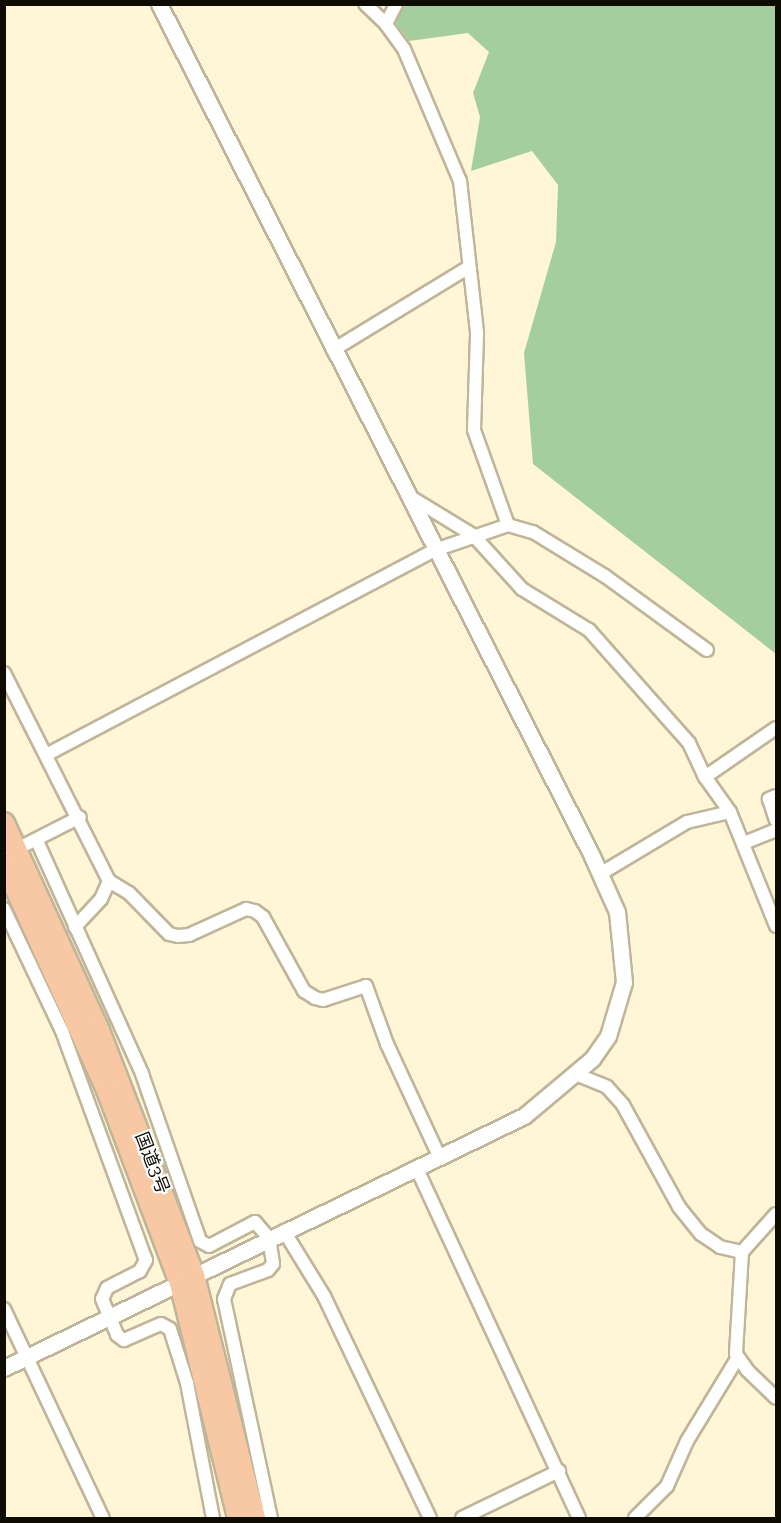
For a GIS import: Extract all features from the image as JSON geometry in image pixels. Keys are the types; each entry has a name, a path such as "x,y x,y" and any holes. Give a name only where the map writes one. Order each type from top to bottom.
{"highway":[{"name":"国道3号","path":"4,823 9,856 98,1028 187,1279 255,1518"},
{"name":"国道3号","path":"187,1279 238,1518"}],"street":[{"path":"4,1368 109,1315 524,1116 578,1074 608,1036 624,982 617,912 600,874 159,4"},
{"path":"365,4 386,24 404,49 460,181 477,332 474,430 507,525"},
{"path":"386,24 396,4"},
{"path":"333,350 469,267"},
{"path":"407,495 473,535 522,589 589,630 689,743 705,777 729,812 744,843 777,926"},
{"path":"46,755 435,550 507,525 533,532 604,576 707,650"},
{"path":"4,673 80,817 109,881 129,893 169,934 178,936 189,935 246,909 255,911 278,942 304,991 315,998 323,1000 366,986 387,1044 440,1158"},
{"path":"705,777 777,728"},
{"path":"777,796 769,799 777,820"},
{"path":"600,874 687,822 729,812"},
{"path":"9,856 80,817"},
{"path":"744,843 777,830"},
{"path":"37,841 142,1074 200,1241 209,1246 255,1222 269,1238 273,1264 268,1270 231,1284 224,1299 271,1518"},
{"path":"75,927 100,899 109,881"},
{"path":"4,909 62,1031 146,1260 140,1271 103,1292 109,1315 117,1335 124,1340 161,1324 170,1329 187,1383 213,1518"},
{"path":"578,1074 607,1087 623,1105 679,1207 701,1234 720,1247 742,1252"},
{"path":"417,1169 579,1518"},
{"path":"635,1518 667,1486 687,1441 738,1357 742,1252 777,1214"},
{"path":"284,1231 324,1296 430,1518"},
{"path":"4,1309 103,1518"},
{"path":"738,1357 777,1398"},
{"path":"462,1518 559,1471"}],"green space":[{"path":"404,5 776,5 776,654 533,464 524,353 556,242 558,185 532,151 471,171 480,117 473,93 489,52 468,33 409,41 396,23"}]}
